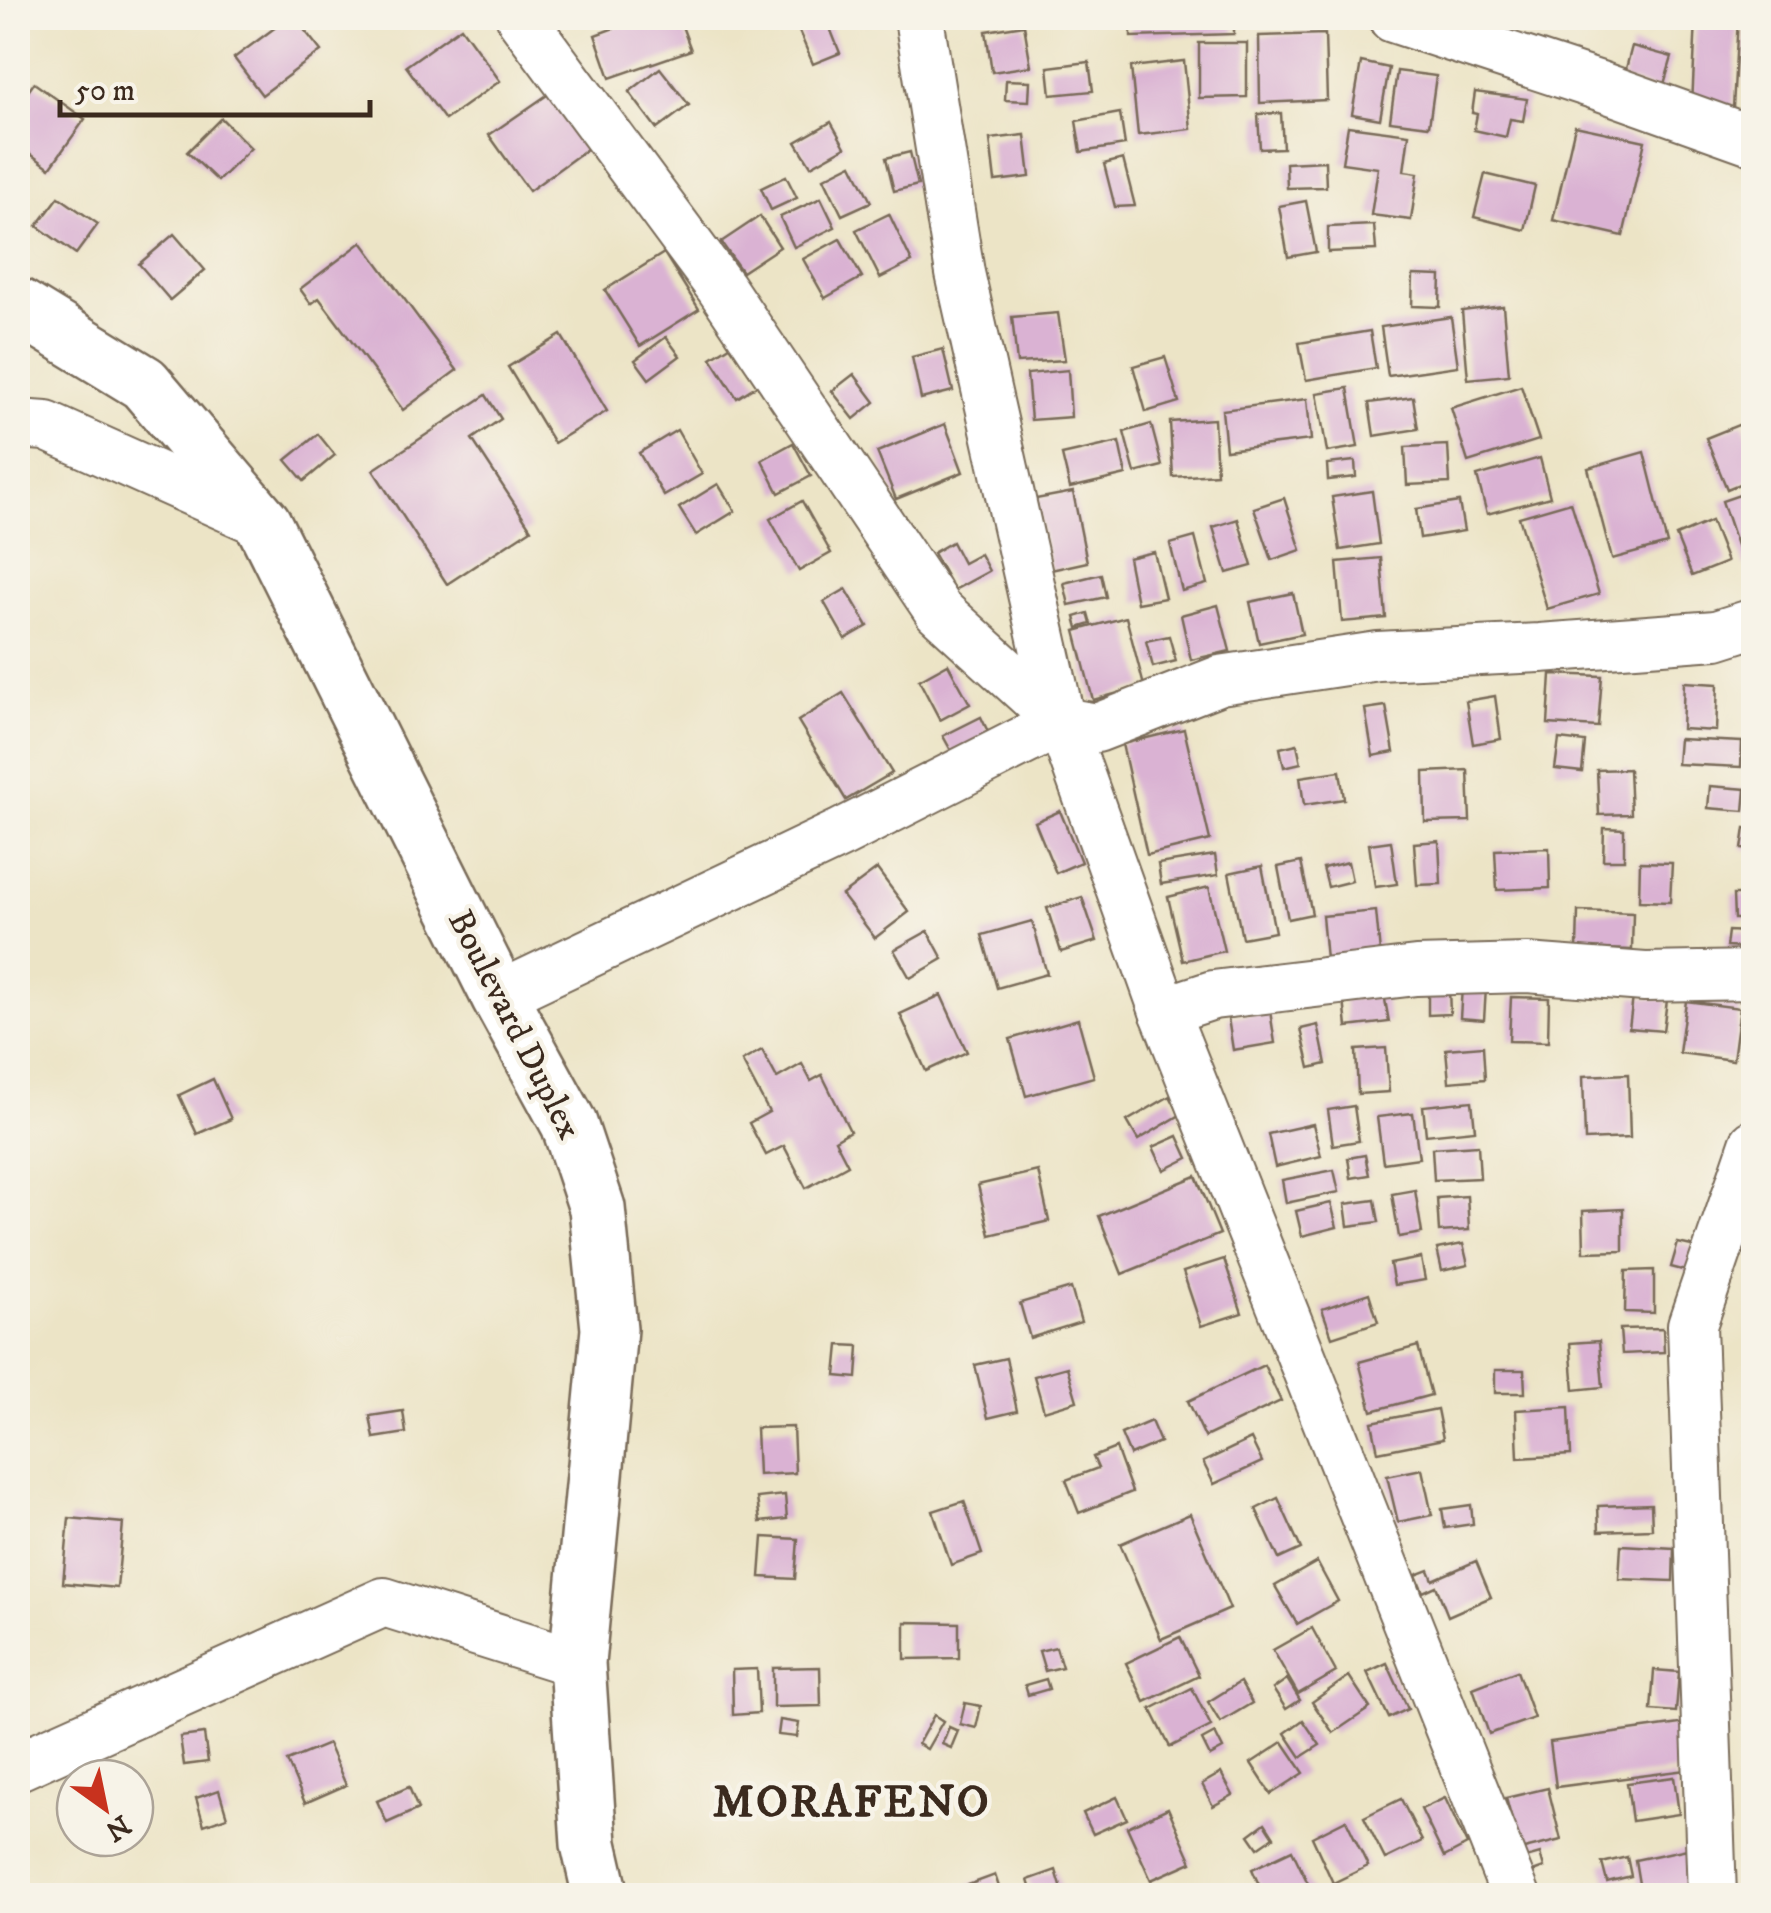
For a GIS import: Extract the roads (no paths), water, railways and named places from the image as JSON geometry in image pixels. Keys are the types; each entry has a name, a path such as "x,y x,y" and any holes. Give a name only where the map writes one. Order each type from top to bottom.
{"street":[{"path":"520,18 721,288 938,610 1061,722 1098,728 1220,680 1378,656 1716,635 1754,623"},
{"path":"919,18 960,273 1061,722 1164,1011 1516,1896"},
{"path":"1393,18 1754,141"},
{"name":"Boulevard Duplex","path":"18,306 144,383 263,523 499,996 569,1124 597,1208 609,1328 577,1663 589,1844 602,1896"},
{"path":"18,424 46,426 263,523"},
{"path":"499,996 825,842 1061,722"},
{"path":"1164,1011 1213,995 1416,971 1527,968 1645,978 1754,975"},
{"path":"1712,1896 1692,1325 1754,1144"},
{"path":"18,1766 384,1602 577,1663"}],"district":[{"name":"MORAFENO","path":"852,1803"}]}
